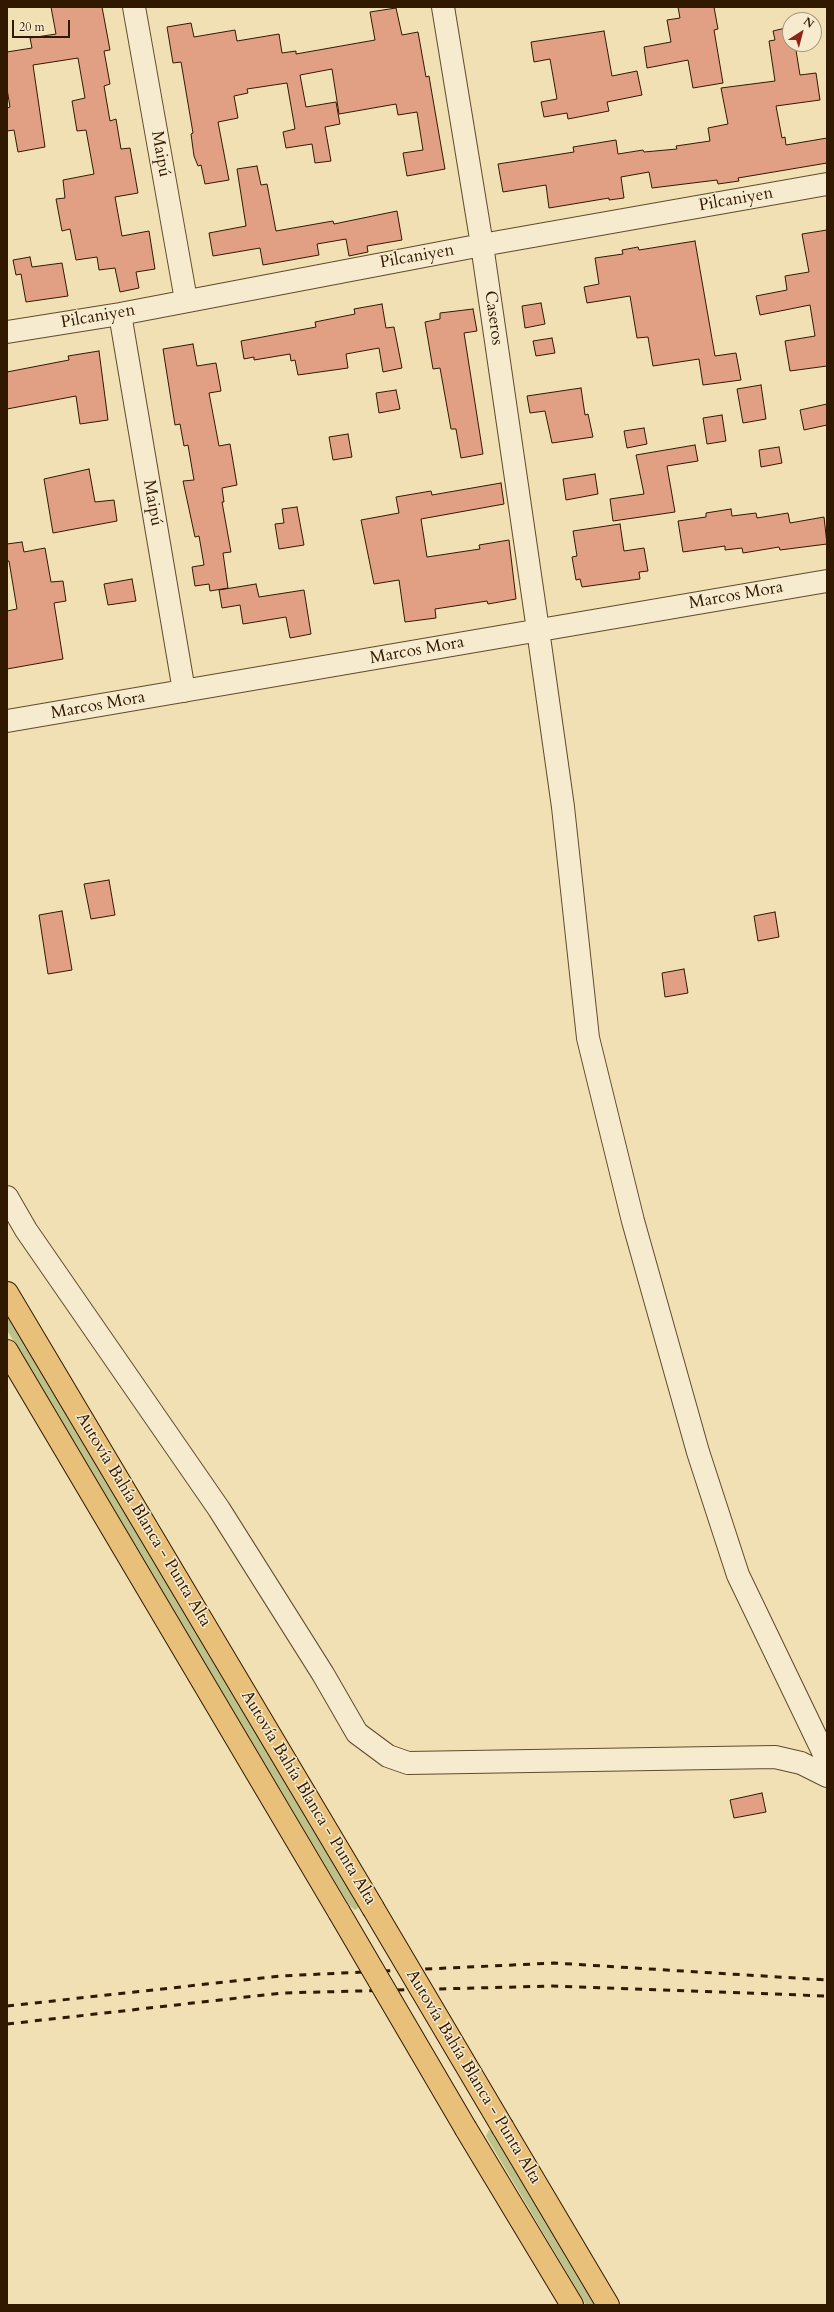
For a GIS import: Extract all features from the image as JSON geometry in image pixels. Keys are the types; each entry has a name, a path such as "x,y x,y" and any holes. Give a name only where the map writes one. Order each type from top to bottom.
{"main road":[{"name":"Autovía Bahía Blanca - Punta Alta","path":"7,1293 608,2305"},
{"name":"Autovía Bahía Blanca - Punta Alta","path":"7,1351 466,2129 572,2305"}],"street":[{"name":"Maipú","path":"134,7 186,300"},
{"name":"Caseros","path":"443,7 482,245 563,807 588,1038 633,1221 698,1452 738,1575 827,1760"},
{"name":"Pilcaniyen","path":"7,332 120,314 186,300 482,245 827,184"},
{"name":"Maipú","path":"120,314 184,691"},
{"name":"Marcos Mora","path":"7,721 827,581"},
{"path":"7,1197 26,1230 219,1509 323,1674 357,1733 388,1756 408,1763 775,1757 801,1763 827,1776"}],"green space":[{"path":"7,1310 359,1906 355,1910 349,1905 7,1330"},
{"path":"489,2130 492,2131 596,2305 586,2305 486,2136"}],"building":[{"path":"51,7 102,7 110,50 104,51 110,84 104,86 110,121 116,119 121,149 130,148 138,193 115,197 122,236 149,231 155,269 136,272 139,288 120,292 115,268 99,270 97,257 76,260 70,229 62,231 56,199 65,198 63,180 94,174 86,130 77,131 72,101 85,98 78,58 33,65 45,147 18,152 14,130 7,131 7,108 10,107 7,89 7,52 32,48 30,38 56,34"},
{"path":"678,7 714,7 718,29 714,30 723,83 693,88 688,60 647,68 644,47 671,42 667,20 680,18"},
{"path":"396,8 402,35 418,32 426,77 429,76 445,169 407,176 403,153 423,150 417,112 398,115 396,104 339,114 332,69 300,75 306,107 336,102 340,124 325,127 331,161 315,163 312,144 286,148 283,132 295,129 287,83 247,89 248,93 234,96 238,118 218,122 229,180 205,184 201,165 198,166 194,156 191,134 193,133 181,62 173,63 167,27 191,23 194,37 235,30 237,41 279,34 282,53 296,51 296,54 375,40 370,12"},
{"path":"782,29 782,52 796,52 800,75 816,73 820,100 776,106 782,138 785,137 786,145 827,138 827,163 738,178 739,181 718,184 717,180 652,188 649,172 621,177 624,198 609,200 609,198 549,208 546,185 503,192 498,164 574,152 573,147 616,140 618,154 643,150 644,152 677,149 676,146 710,141 708,128 728,124 721,88 775,81 769,41 775,40 773,31"},
{"path":"604,31 612,76 637,71 642,95 607,102 609,111 568,119 567,113 544,117 541,102 557,99 550,59 534,62 531,42"},
{"path":"257,166 261,185 267,184 276,231 333,221 334,224 397,211 402,240 367,246 368,252 349,256 346,239 317,244 319,255 263,265 260,248 213,256 209,233 246,226 237,169"},
{"path":"827,230 827,366 790,371 785,341 815,336 810,305 760,315 756,296 787,290 785,276 809,272 802,234"},
{"path":"695,241 715,356 736,353 741,380 703,385 699,359 653,366 648,337 637,338 630,296 587,303 584,287 599,284 595,258 623,254 622,250 638,247 639,250"},
{"path":"30,257 32,267 62,263 68,296 26,302 21,274 16,275 13,260"},
{"path":"541,303 545,324 525,328 522,306"},
{"path":"382,304 386,328 394,327 402,368 383,372 379,348 346,354 348,368 298,375 295,360 291,361 290,354 254,360 254,357 244,359 241,341 316,327 315,322 355,314 354,309"},
{"path":"473,309 477,331 464,333 483,454 461,458 456,429 451,429 440,368 433,369 425,322 440,319 440,313"},
{"path":"552,338 555,353 536,356 533,341"},
{"path":"193,344 197,366 216,363 221,391 209,393 219,446 230,444 237,485 222,488 224,502 222,502 231,552 223,553 228,588 210,591 209,584 195,586 192,567 204,565 199,536 195,537 183,481 194,480 188,445 184,446 180,424 175,425 163,349"},
{"path":"99,351 108,420 80,424 76,396 7,409 7,372 69,360 68,356"},
{"path":"761,385 766,419 743,423 737,389"},
{"path":"581,388 585,415 588,414 593,437 552,443 545,411 530,413 527,396"},
{"path":"396,390 400,409 379,413 376,393"},
{"path":"827,404 827,425 804,430 800,410"},
{"path":"722,415 726,441 707,444 703,418"},
{"path":"644,428 647,444 627,448 624,431"},
{"path":"348,434 352,457 333,460 329,437"},
{"path":"695,445 698,461 667,466 675,512 613,521 610,499 644,494 636,455"},
{"path":"779,447 782,463 761,467 759,450"},
{"path":"89,469 95,502 114,500 117,521 53,533 44,479"},
{"path":"595,474 598,494 566,500 563,479"},
{"path":"501,483 504,504 421,519 427,557 480,549 479,545 509,540 516,599 488,604 487,601 435,609 436,618 405,622 399,580 374,584 361,520 399,513 396,497 431,491 432,495"},
{"path":"297,507 304,545 279,549 275,524 284,523 282,509"},
{"path":"731,509 732,516 756,513 757,518 788,513 790,523 824,517 827,544 780,550 779,547 743,553 742,548 725,550 725,546 683,552 678,521 706,517 706,513"},
{"path":"620,524 624,551 644,548 648,571 639,572 640,579 582,587 580,579 576,580 572,557 577,556 573,531"},
{"path":"22,542 24,552 45,548 51,582 63,581 66,601 54,603 63,659 7,669 7,611 17,609 9,561 7,561 7,544"},
{"path":"132,579 136,601 108,605 104,584"},
{"path":"256,584 259,597 304,590 311,634 290,638 286,617 243,624 240,605 222,608 219,590"},
{"path":"109,880 115,915 91,919 84,884"},
{"path":"62,911 72,970 48,974 39,915"},
{"path":"775,912 779,937 758,941 754,916"},
{"path":"684,969 688,993 665,997 662,973"},
{"path":"762,1793 766,1812 734,1818 730,1800"}],"railway":[{"path":"7,2006 280,1976 554,1963 827,1980"},
{"path":"7,2024 282,1993 553,1986 827,1996"}]}
